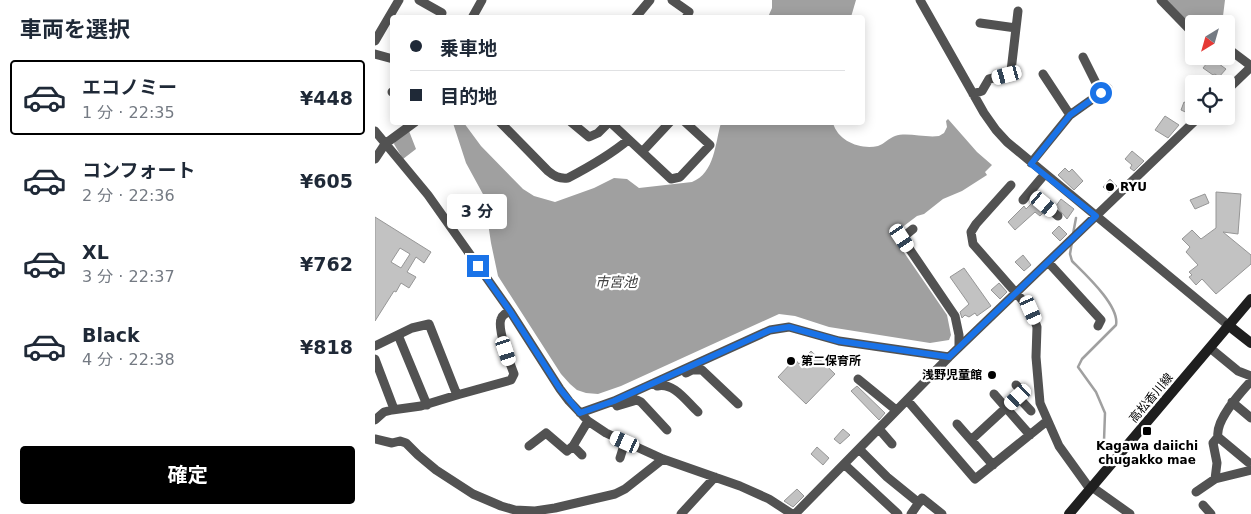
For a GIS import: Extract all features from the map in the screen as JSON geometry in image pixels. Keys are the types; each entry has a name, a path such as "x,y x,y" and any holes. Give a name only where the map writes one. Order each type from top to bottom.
{"main road":[{"name":"高松香川線","path":"1069,514 1251,299"},
{"path":"1228,325 1251,343"}],"street":[{"path":"390,15 399,0"},
{"path":"419,0 441,13 440,15"},
{"path":"474,15 482,0"},
{"path":"638,15 650,0"},
{"path":"672,0 688,15"},
{"path":"920,0 995,130 1031,164 1228,325"},
{"path":"1161,0 1185,25"},
{"path":"973,94 982,91 989,80 1007,75 1011,71 1018,11"},
{"path":"375,41 390,15"},
{"path":"980,23 1016,28"},
{"path":"375,54 390,59"},
{"path":"1235,54 1251,67 1235,82"},
{"path":"1031,164 1070,115 1104,91 1083,57"},
{"path":"1043,74 1070,115"},
{"path":"375,159 385,144 411,125"},
{"path":"503,125 547,171 555,177 562,178 568,178 601,160 627,140"},
{"path":"575,125 589,137 598,133 606,125"},
{"path":"612,125 671,179 680,177 710,145 688,125"},
{"path":"642,152 667,125"},
{"path":"375,131 428,195 510,311 556,382 580,413 606,434 663,458 741,486 769,499 794,514 959,347 1190,125"},
{"path":"1023,200 1044,174"},
{"path":"1011,185 976,224 971,232 973,244 1031,310 1037,327 1035,357 1040,403 1059,446 1091,488 1130,514"},
{"path":"1030,192 1058,216"},
{"path":"913,229 902,238 955,316 959,335 959,347"},
{"path":"1047,262 1101,320 1098,326"},
{"path":"375,420 384,412 427,405 509,381 513,378 514,374 506,351 500,322 503,316 510,311"},
{"path":"375,346 412,328 429,324 457,395"},
{"path":"580,413 614,401 770,330 789,327 839,341 949,357"},
{"path":"397,335 427,405"},
{"path":"1209,348 1238,371 1251,376"},
{"path":"375,359 394,409"},
{"path":"682,370 685,373 692,370 702,370 737,404"},
{"path":"858,379 896,410"},
{"path":"1196,492 1215,479 1249,466 1218,436 1217,431 1232,402 1251,380"},
{"path":"653,383 657,386 663,384 672,387 698,412"},
{"path":"971,440 1023,392 1016,385"},
{"path":"994,394 1030,435"},
{"path":"1018,397 1031,412"},
{"path":"614,401 617,406 637,400 641,402 667,430"},
{"path":"907,400 975,479 1047,421"},
{"path":"1232,402 1251,418"},
{"path":"529,446 546,433 567,451 573,446 589,421"},
{"path":"957,424 993,465"},
{"path":"879,429 892,444"},
{"path":"1215,479 1217,464 1213,443 1218,436"},
{"path":"375,439 392,443 401,441 406,443 436,470 473,494 515,510 535,511 555,508 615,494 625,489 663,458"},
{"path":"620,458 625,442"},
{"path":"573,446 582,455"},
{"path":"859,449 887,477 919,503"},
{"path":"844,464 898,514"},
{"path":"681,514 715,477"},
{"path":"911,514 922,498 942,514"},
{"path":"1203,505 1211,514"}],"water":[{"path":"772,0 856,0 852,15 769,15 772,8"},
{"path":"1166,0 1225,0 1223,15 1185,15 1185,19"},
{"name":"市宮池","path":"948,119 977,152 992,165 985,172 987,175 962,191 943,199 892,235 947,315 951,335 949,340 930,343 829,327 795,316 779,314 621,386 598,394 577,390 561,374 498,276 484,196 466,163 454,125 465,125 481,146 523,189 534,196 555,202 594,188 614,178 627,179 639,188 692,182 700,178 710,165 721,125 834,125 840,135 851,143 871,147 878,146 900,135 939,136 944,133 947,127 946,121"},
{"path":"409,131 416,149 403,159 394,144 395,141"}],"building":[{"path":"1205,65 1221,65 1226,69 1221,75 1213,75 1203,68"},
{"path":"1184,102 1185,102 1185,112 1181,110"},
{"path":"1165,116 1179,125 1168,138 1155,130"},
{"path":"1132,151 1144,161 1134,171 1130,168 1132,165 1125,159"},
{"path":"1065,168 1069,172 1072,169 1083,181 1074,190 1058,175"},
{"path":"1110,179 1117,186 1109,193 1103,187"},
{"path":"1216,192 1241,194 1238,234 1223,232 1251,255 1251,264 1216,294 1202,279 1196,285 1189,277 1192,275 1189,272 1198,265 1186,252 1190,247 1182,239 1192,230 1201,239 1216,228"},
{"path":"1205,194 1209,203 1195,209 1190,200"},
{"path":"1061,199 1074,209 1067,219 1056,206"},
{"path":"1033,202 1044,212 1040,216 1035,212 1015,230 1008,222 1024,206 1026,209"},
{"path":"375,217 431,252 424,263 416,257 407,272 416,277 409,288 401,283 375,321","holes":["400,248 410,254 401,268 391,262"]},
{"path":"1059,226 1067,234 1060,241 1052,233"},
{"path":"1023,255 1031,265 1024,271 1015,262"},
{"path":"964,268 991,306 977,316 975,313 969,317 965,315 962,318 960,312 969,304 950,277"},
{"path":"999,283 1007,292 1000,299 991,290"},
{"path":"811,351 835,374 806,404 778,377 795,359 799,364"},
{"path":"857,386 885,413 879,420 851,391"},
{"path":"843,429 850,435 840,444 834,439"},
{"path":"817,447 829,458 823,465 811,454"},
{"path":"797,489 804,496 793,507 784,501"}],"waterway":[{"path":"1073,234 1076,218"},
{"path":"1072,242 1070,254 1072,261 1093,282 1113,309 1116,317 1116,325 1082,359 1078,367 1096,392 1105,413 1104,441 1108,461"}],"place":[{"name":"RYU","path":"1110,187"},
{"name":"第二保育所","path":"791,361"},
{"name":"浅野児童館","path":"992,375"},
{"name":"Kagawa daiichi chugakko mae","path":"1147,431"}],"route":[{"path":"478,266 510,311 560,389 580,413 614,401 770,330 789,327 839,341 949,357 1096,216 1031,164 1070,115 1101,93"}]}
